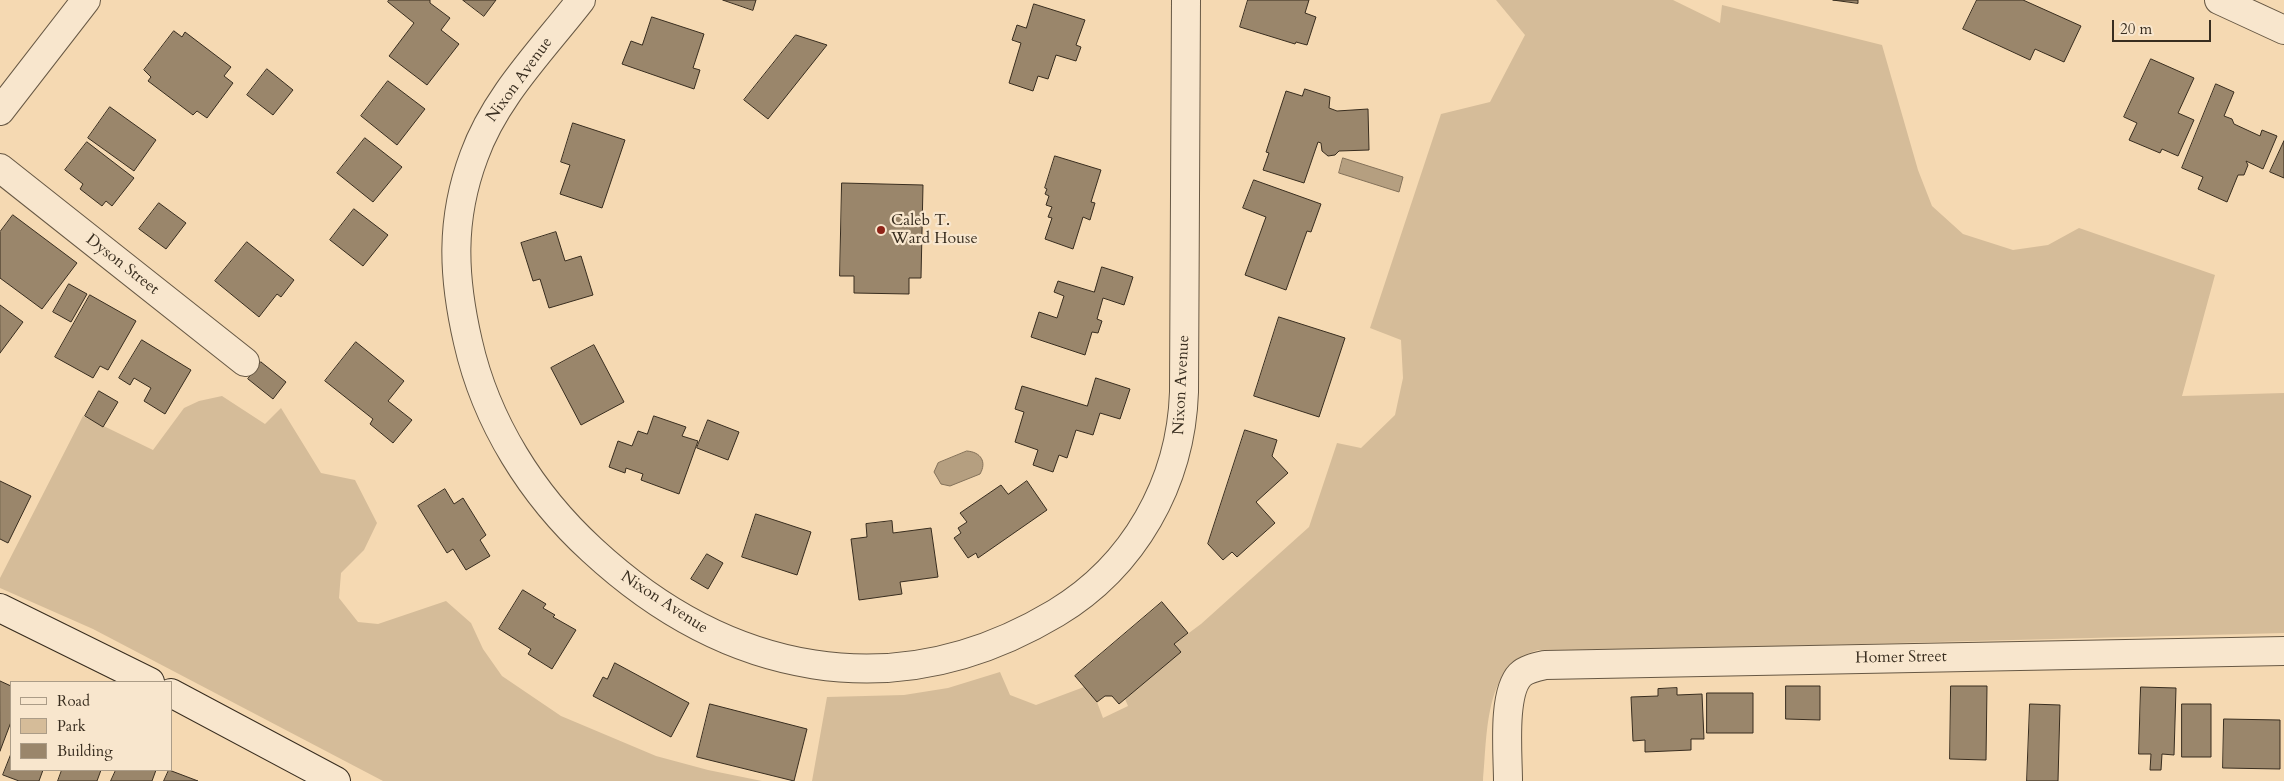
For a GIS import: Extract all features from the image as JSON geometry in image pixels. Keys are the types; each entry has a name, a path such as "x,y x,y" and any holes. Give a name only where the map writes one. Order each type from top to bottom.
{"street":[{"path":"0,111 86,0"},
{"name":"Nixon Avenue","path":"581,0 498,107 484,131 464,186 456,233 456,278 471,356 489,407 500,431 530,480 564,522 620,575 663,606 705,631 772,656 817,665 883,668 928,664 989,647 1026,630 1083,596 1115,565 1137,538 1153,512 1171,474 1180,435 1184,392 1186,0"},
{"path":"2219,0 2284,30"},
{"name":"Dyson Street","path":"0,168 245,362"},
{"path":"0,608 148,681"},
{"name":"Homer Street","path":"1508,781 1510,695 1520,674 1538,666 2284,651"},
{"path":"172,694 320,777"}],"green space":[{"path":"1496,0 1673,0 1720,23 1722,5 1882,45 1918,170 1932,206 1963,234 2013,250 2048,245 2079,228 2215,275 2182,396 2284,393 2284,633 1666,649 1538,650 1520,657 1508,668 1500,681 1494,697 1487,731 1483,781 812,781 827,697 904,695 948,688 1000,672 1010,695 1036,705 1084,687 1097,702 1103,718 1128,706 1125,699 1174,644 1201,624 1309,527 1337,443 1361,448 1395,415 1403,378 1401,340 1370,328 1441,114 1490,102 1525,35"},
{"path":"222,396 265,424 281,408 321,473 355,480 377,523 364,550 341,573 339,598 358,622 378,624 446,601 471,623 483,649 502,676 561,716 656,756 708,770 762,781 383,781 93,629 0,588 0,578 83,416 153,450 184,408 199,401"}],"shaded area":[{"path":"1343,158 1403,177 1399,192 1339,173"},
{"path":"967,451 976,453 981,458 983,465 980,474 950,486 941,484 934,472 938,463"}],"building":[{"path":"389,0 430,0 430,3 450,18 441,30 459,44 427,85 389,56 414,23 388,2"},
{"path":"463,0 496,0 484,16"},
{"path":"723,0 756,0 753,10"},
{"path":"1248,0 1309,0 1305,13 1316,17 1307,45 1296,42 1295,44 1240,27"},
{"path":"1833,0 1858,0 1858,3"},
{"path":"1977,0 2023,0 2081,26 2064,62 2035,49 2030,60 1963,29"},
{"path":"1034,4 1085,20 1076,45 1081,47 1076,61 1056,55 1048,79 1038,76 1033,91 1009,83 1021,43 1012,40 1017,25 1026,28"},
{"path":"652,17 704,34 693,68 700,70 694,89 622,64 631,41 642,45"},
{"path":"174,31 182,37 185,32 231,67 224,76 233,83 207,118 197,111 193,115 148,81 151,77 144,70"},
{"path":"796,35 827,45 768,119 744,100"},
{"path":"2151,59 2194,78 2178,113 2194,120 2178,156 2162,149 2160,153 2129,140 2137,123 2124,117"},
{"path":"267,69 293,90 273,115 247,95"},
{"path":"388,81 425,109 397,145 361,116"},
{"path":"2216,84 2234,92 2224,116 2232,119 2234,124 2260,136 2262,130 2277,136 2263,169 2246,161 2248,165 2244,175 2238,175 2227,202 2198,189 2203,177 2182,168"},
{"path":"1305,89 1330,97 1329,108 1337,111 1368,109 1369,150 1339,151 1335,155 1328,156 1322,151 1321,143 1318,142 1304,183 1263,170 1269,153 1266,152 1286,91 1302,96"},
{"path":"110,107 156,140 134,171 88,138"},
{"path":"573,123 625,140 602,208 560,194 570,165 561,162"},
{"path":"365,138 402,167 373,202 337,173"},
{"path":"2284,141 2284,178 2270,172"},
{"path":"87,142 134,178 112,206 106,201 102,206 80,189 83,184 65,170"},
{"path":"1055,156 1101,170 1091,202 1095,203 1090,220 1083,217 1073,249 1045,239 1052,218 1048,217 1052,207 1046,205 1049,196 1045,194 1047,189 1045,188"},
{"path":"1254,180 1321,204 1311,232 1307,231 1286,290 1245,275 1266,217 1243,208"},
{"name":"Caleb T. Ward House","path":"842,183 923,185 921,278 909,278 909,294 854,293 854,276 840,276"},
{"path":"159,203 186,223 166,249 139,229"},
{"path":"354,209 388,235 363,266 330,240"},
{"path":"13,215 77,263 42,309 0,278 0,232"},
{"path":"556,232 565,261 581,256 593,295 549,308 540,279 533,281 521,243"},
{"path":"247,242 294,280 281,297 277,294 259,317 215,281"},
{"path":"1102,267 1133,277 1124,305 1103,298 1097,319 1102,321 1098,333 1092,332 1085,355 1031,337 1039,312 1057,318 1064,296 1054,292 1058,281 1094,292"},
{"path":"69,284 87,294 71,322 53,312"},
{"path":"90,295 136,321 108,370 100,366 93,378 55,357"},
{"path":"0,305 23,322 0,353"},
{"path":"1279,317 1345,338 1319,417 1254,396"},
{"path":"142,340 191,370 165,414 144,401 151,388 134,378 130,385 119,378"},
{"path":"356,342 404,381 388,401 412,420 393,443 370,424 373,419 325,381"},
{"path":"594,345 624,402 581,425 551,368"},
{"path":"261,362 286,382 273,399 248,379"},
{"path":"1096,378 1130,389 1120,419 1100,413 1093,435 1076,430 1067,458 1059,455 1053,472 1033,465 1038,450 1015,442 1024,412 1015,409 1022,386 1087,406"},
{"path":"99,391 118,402 103,427 85,416"},
{"path":"654,416 686,427 682,436 698,441 679,494 641,480 643,474 626,468 625,473 609,467 618,441 632,446 638,431 647,434"},
{"path":"708,420 739,432 728,460 697,448"},
{"path":"1245,430 1277,440 1272,456 1288,473 1256,502 1275,523 1237,557 1232,552 1223,560 1208,544"},
{"path":"0,481 31,496 8,543 0,539"},
{"path":"1027,481 1047,510 978,558 976,553 968,558 954,538 961,533 958,528 967,522 960,513 1001,485 1008,494"},
{"path":"445,489 454,504 463,498 486,535 480,540 490,556 466,570 453,549 447,553 418,506"},
{"path":"756,514 811,532 797,575 742,557"},
{"path":"892,521 893,533 931,528 938,577 900,582 902,594 859,600 851,539 867,537 866,524"},
{"path":"707,554 723,563 708,589 691,579"},
{"path":"523,590 546,604 543,608 555,615 553,617 576,630 552,669 528,654 531,649 499,629"},
{"path":"1162,602 1188,633 1174,644 1181,652 1119,704 1112,696 1105,696 1097,702 1075,676"},
{"path":"615,663 689,703 671,737 593,696 603,677 607,679"},
{"path":"0,681 10,686 10,725 0,751"},
{"path":"1786,686 1820,686 1820,720 1786,719"},
{"path":"1951,686 1987,686 1986,760 1950,759"},
{"path":"2141,687 2176,688 2174,755 2162,754 2161,770 2150,770 2151,754 2139,754"},
{"path":"1677,688 1677,695 1702,694 1704,739 1691,739 1691,750 1645,752 1645,740 1633,741 1631,697 1658,696 1658,689"},
{"path":"1707,693 1753,693 1753,733 1707,733"},
{"path":"710,704 807,729 794,781 697,757"},
{"path":"2030,704 2060,705 2058,781 2027,781"},
{"path":"2182,704 2211,704 2211,757 2182,757"},
{"path":"2224,719 2280,720 2280,769 2223,768"},
{"path":"10,757 10,771 43,771 39,781 19,781 3,775"},
{"path":"62,771 101,771 97,781 58,781"},
{"path":"116,771 156,771 152,781 111,781"},
{"path":"169,771 172,771 198,781 164,781"}],"place":[{"name":"Caleb T. Ward House","path":"881,230"}]}
